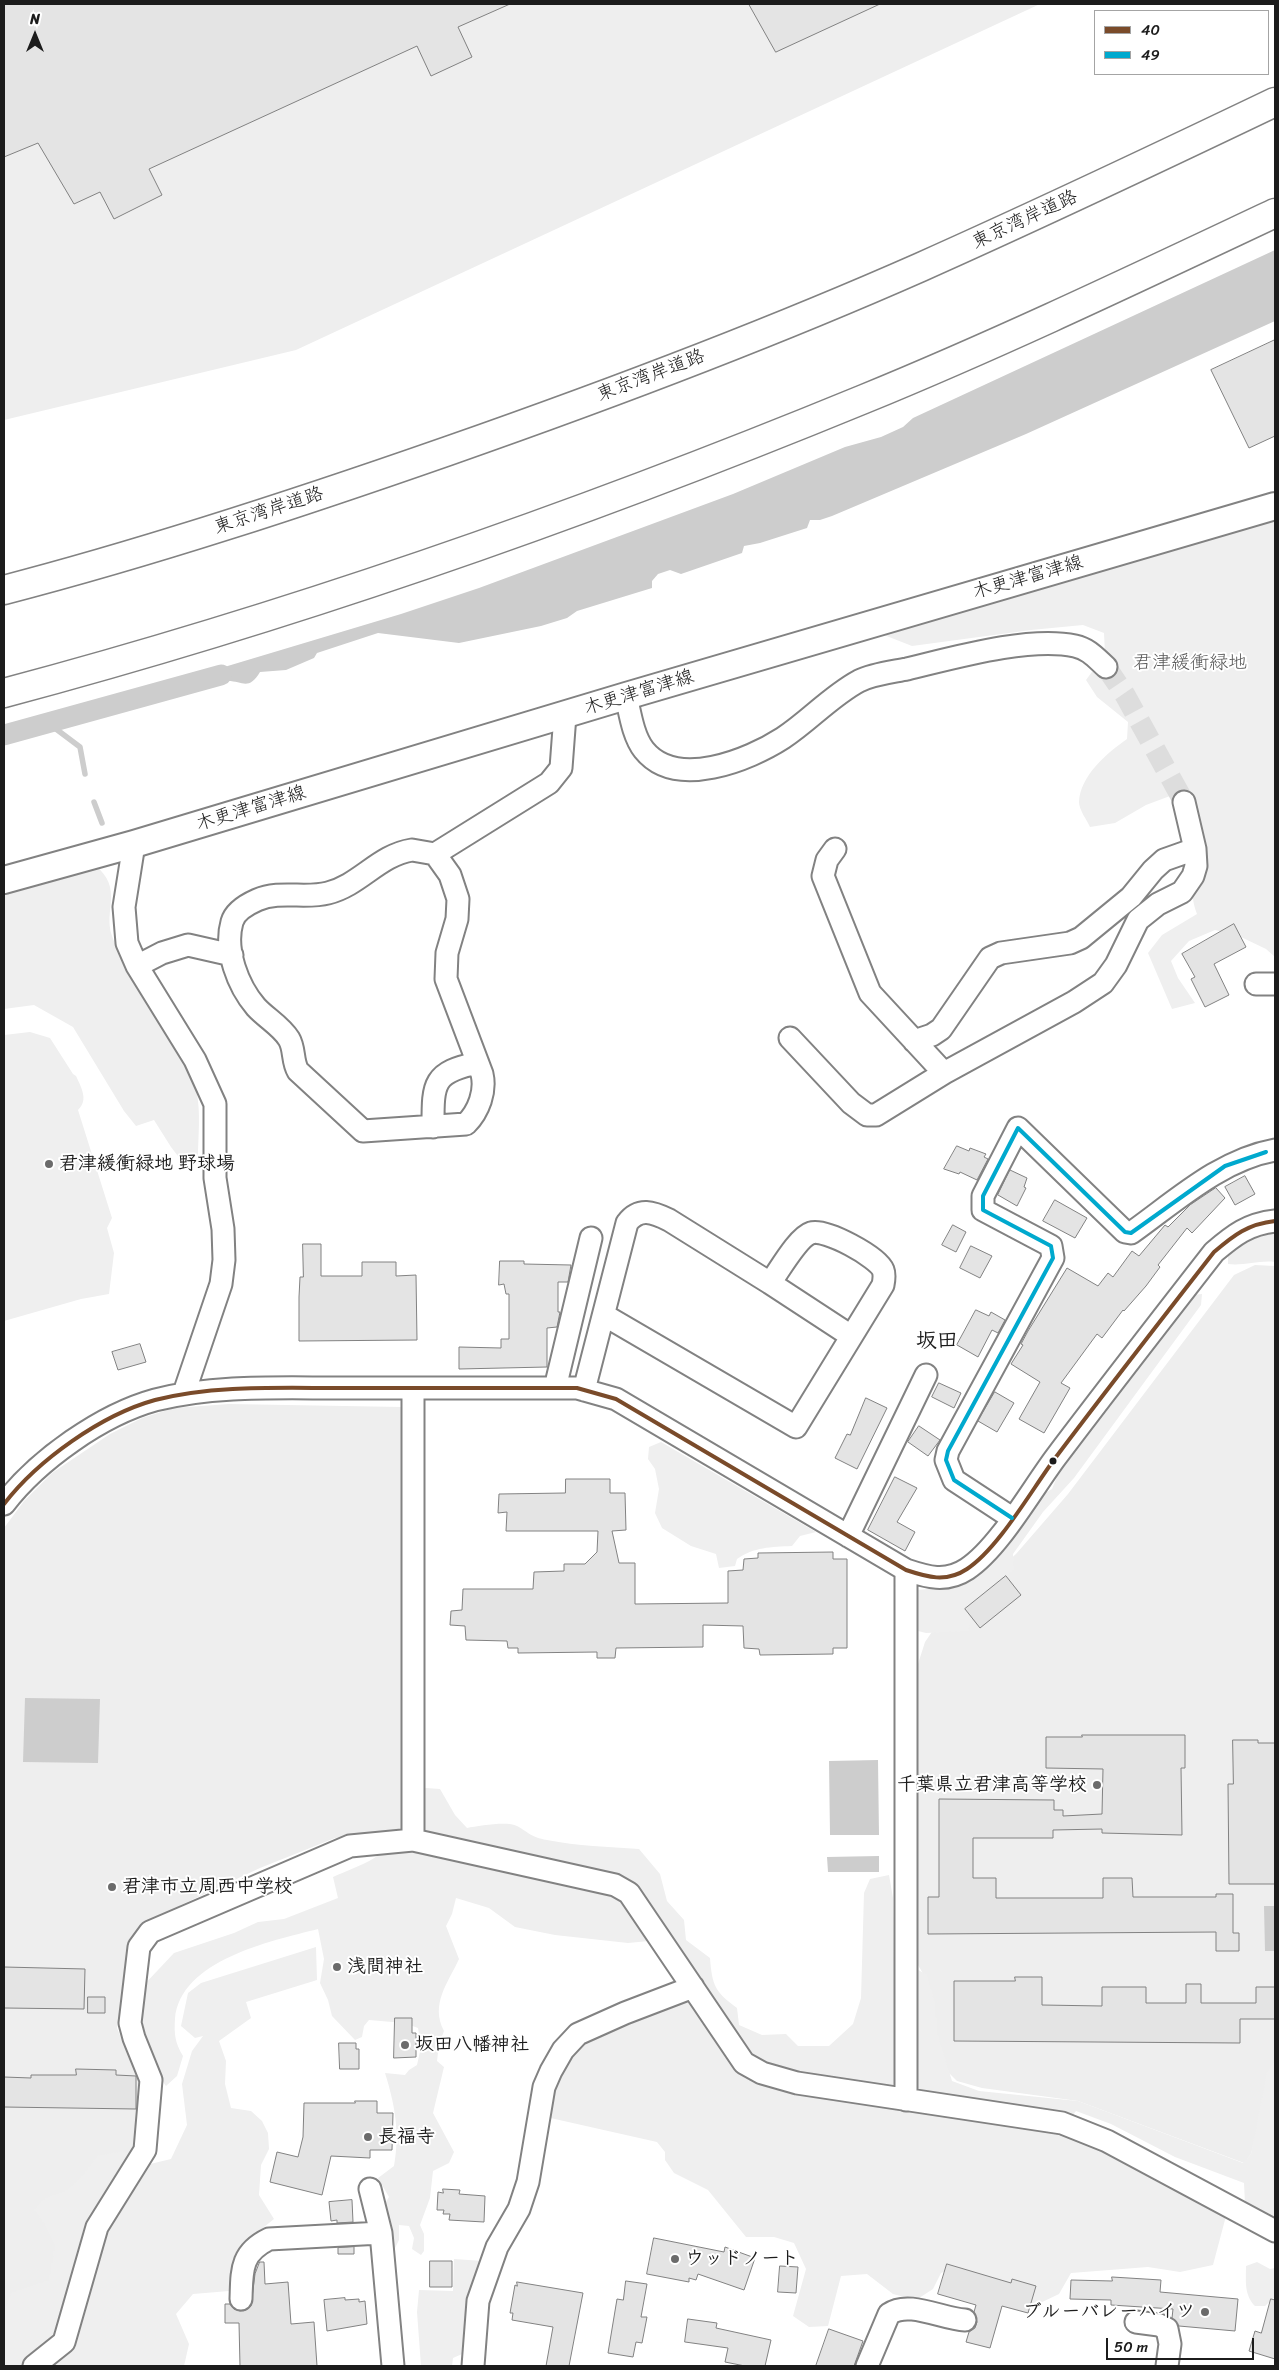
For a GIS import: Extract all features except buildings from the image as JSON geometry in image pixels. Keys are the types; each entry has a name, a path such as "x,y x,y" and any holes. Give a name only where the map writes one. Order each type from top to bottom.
{"highway":[{"name":"東京湾岸道路","path":"4,590 97,565 320,495 517,427 729,347 918,268 1275,102"},
{"path":"4,693 280,612 521,532 865,399 1066,310 1275,213"}],"main road":[{"name":"木更津富津線","path":"4,880 134,844 626,696 1275,506"}],"street":[{"path":"626,696 634,731 643,750 656,760 675,770 689,770 708,768 737,760 782,738 860,680 878,675 962,655 1039,645 1075,646 1089,650 1106,667"},
{"path":"435,854 549,783 561,768 565,715"},
{"path":"790,1038 851,1103 867,1115 876,1115 944,1073 1074,1002 1103,983 1116,965 1138,920 1158,904 1182,892 1188,885 1196,866 1195,849 1184,802"},
{"path":"134,844 124,907 127,943 137,966 195,1060 215,1104 215,1178 224,1260 221,1284 184,1393"},
{"path":"835,849 827,860 823,876 870,993 944,1073"},
{"path":"914,1041 932,1035 941,1029 979,972 995,954 1052,947 1070,943 1081,938 1131,897 1153,870 1164,860 1195,849"},
{"path":"417,850 435,854 450,875 458,899 457,919 447,953 446,979 478,1063 484,1085 483,1094 471,1119 466,1124 363,1131 298,1071 295,1066 292,1044 288,1036 256,1007 233,965 232,922 239,912 255,900 276,895 326,894 352,884 398,852 417,850"},
{"path":"137,966 162,953 188,945 232,955"},
{"path":"433,1127 433,1093 438,1080 460,1066 478,1063"},
{"path":"1012,1518 954,1480 946,1460 948,1451 1053,1258 1051,1246 983,1210 983,1196 1018,1128 1125,1232 1131,1233 1225,1166 1259,1153 1275,1150"},
{"path":"584,1390 627,1222 632,1216 642,1212 652,1212 669,1220 851,1336"},
{"path":"4,1504 20,1483 37,1467 78,1437 120,1414 152,1401 184,1393 268,1388 554,1388 584,1390 616,1399 906,1570 932,1579 950,1576 966,1570 987,1552 1056,1457 1214,1252 1234,1234 1257,1222 1275,1221"},
{"path":"604,1315 796,1427 883,1285 883,1270 879,1264 837,1237 826,1233 812,1232 803,1237 770,1283"},
{"path":"554,1388 591,1238"},
{"path":"848,1536 926,1375"},
{"path":"413,1388 413,1840"},
{"path":"906,1570 906,2100"},
{"path":"34,2366 64,2342 96,2227 145,2150 151,2080 130,2023 139,1947 150,1932 350,1846 413,1840 615,1885 628,1893 744,2063 762,2073 797,2083 1062,2123 1107,2141 1275,2231"},
{"path":"473,2366 478,2301 497,2247 519,2209 528,2182 544,2087 563,2050 578,2034 625,2013 693,1987"},
{"path":"370,2189 381,2233 393,2366"},
{"path":"241,2299 241,2276 245,2257 260,2243 269,2239 381,2233"},
{"path":"867,2366 890,2314 897,2308 906,2307 950,2319 965,2320"},
{"path":"1136,2322 1159,2325 1167,2329 1170,2344 1167,2366"}],"shaded area":[{"path":"4,4 1040,4 296,350 4,420"},
{"path":"1275,250 1275,321 1026,434 832,516 820,520 810,520 807,528 760,543 744,546 742,553 681,574 670,570 658,574 652,581 652,588 577,611 567,618 541,626 459,643 378,633 317,653 314,658 286,670 260,672 252,682 244,684 226,681 195,690 191,677 401,614 479,588 733,494 845,447 881,437 903,427 913,418"},
{"path":"29,728 27,736 5,741 4,744 4,735"},
{"name":"千葉県立君津高等学校","path":"1255,1265 1275,1266 1275,2078 1258,2126 1251,2154 1244,2163 1078,2101 982,2088 957,2081 939,2063 928,1982 915,1960 914,1933 917,1924 918,1907 918,1664 925,1642 938,1623 1016,1554 1068,1494 1234,1275"},
{"name":"君津市立周西中学校","path":"229,1404 402,1407 406,1633 404,1830 335,1838 260,1868 181,1905 142,1925 131,1937 117,2028 140,2083 139,2174 4,2339 4,1528 24,1501 52,1473 110,1434 142,1418 174,1408"},
{"path":"25,1698 100,1699 98,1763 23,1762"},
{"path":"878,1760 879,1835 830,1835 829,1761"},
{"path":"879,1856 879,1872 828,1872 827,1857"},
{"path":"1264,1906 1275,1906 1275,1951 1265,1951"}],"green space":[{"name":"君津緩衝緑地","path":"1275,520 1275,957 1266,949 1241,937 1215,930 1189,941 1171,961 1178,978 1195,1003 1172,1009 1148,953 1162,935 1197,914 1193,892 1204,865 1206,851 1204,836 1196,808 1170,796 1146,805 1115,823 1090,827 1082,812 1079,802 1084,783 1089,774 1103,758 1127,739 1128,722 1097,697 1086,680 1105,654 1104,633 1083,625 912,646 884,635 903,627"},
{"path":"95,865 104,874 109,883 111,891 110,926 120,955 141,992 177,1045 194,1082 199,1111 198,1159 181,1160 154,1120 136,1126 124,1111 73,1027 34,1005 4,1009 4,890"},
{"name":"君津緩衝緑地 野球場","path":"30,1032 50,1038 76,1076 82,1089 84,1098 78,1110 112,1218 107,1228 114,1253 109,1294 81,1299 4,1321 4,1035"},
{"path":"1275,1232 1275,1262 1228,1264 1228,1247 1256,1234"},
{"path":"1202,1294 1201,1305 1074,1478 1043,1512 1013,1554 1014,1570 997,1581 976,1608 968,1631 926,1633 914,1630 916,1590 954,1587 978,1567 1036,1498 1052,1489 1059,1472 1191,1295"},
{"path":"661,1442 816,1532 800,1536 792,1546 756,1550 737,1559 735,1566 719,1568 716,1554 691,1546 662,1528 655,1513 659,1489 655,1469 648,1459 649,1447"},
{"path":"426,1788 440,1789 455,1815 467,1828 507,1824 517,1826 541,1839 582,1845 639,1849 660,1874 667,1901 684,1920 686,1940 710,1958 716,1987 737,2008 739,2025 762,2035 786,2034 798,2046 829,2046 853,2024 861,1998 864,1893 870,1879 889,1875 893,1898 894,1963 908,1964 927,1975 934,2000 938,2035 952,2081 979,2091 1078,2101 1243,2163 1251,2154 1267,2072 1275,2060 1275,2222 1245,2204 1244,2183 1175,2157 1111,2124 1076,2111 1068,2121 1226,2216 1213,2265 1180,2272 1148,2267 1071,2273 1059,2294 1036,2305 950,2269 941,2273 933,2289 916,2300 893,2294 867,2274 841,2276 828,2326 809,2327 793,2316 806,2269 794,2243 774,2237 746,2237 708,2190 674,2173 665,2160 665,2152 657,2142 546,2117 557,2072 564,2059 574,2048 587,2038 620,2021 686,1997 649,1941 628,1943 555,1935 515,1927 489,1908 456,1898 452,1914 446,1926 459,1959 442,1994 440,2003 440,2021 444,2031 439,2044 437,2061 444,2067 433,2113 454,2152 449,2163 433,2171 430,2198 420,2225 424,2234 424,2251 421,2255 412,2249 414,2238 409,2226 399,2225 399,2240 394,2250 385,2247 390,2220 384,2205 389,2197 378,2178 394,2166 397,2142 396,2119 385,2073 405,2075 417,2065 421,2047 418,2028 404,2023 369,2020 364,2026 362,2037 355,2040 332,2016 328,2000 320,1983 324,1959 318,1929 253,1947 231,1956 210,1968 193,1982 181,1999 175,2019 176,2038 183,2056 177,2076 166,2086 156,2072 138,2001 142,1987 174,1953 234,1933 258,1922 284,1919 338,1898 333,1877 364,1864 390,1845 396,1836 400,1821 401,1794"},
{"path":"316,1947 317,1980 246,2002 251,2018 219,2041 226,2061 225,2084 231,2108 251,2111 262,2121 268,2133 269,2149 261,2165 259,2195 274,2219 254,2235 245,2248 235,2286 229,2291 193,2294 176,2314 189,2344 184,2366 4,2366 4,2311 11,2293 49,2280 55,2245 45,2225 34,2210 43,2200 65,2191 74,2184 85,2173 97,2156 123,2151 146,2165 171,2159 187,2125 182,2084 192,2051 203,2036 195,2038 181,2026 188,1993 201,1983"},
{"path":"454,2259 483,2261 464,2326 468,2331 462,2354 453,2358 452,2366 421,2366 417,2312 419,2290 453,2291"},
{"path":"1257,2262 1270,2269 1275,2268 1275,2297 1265,2306 1255,2306 1251,2302 1246,2288 1246,2266"}],"waterway":[{"path":"4,735 221,675"},
{"path":"48,723 80,747 85,774"},
{"path":"94,802 102,823"}],"tunnel":[{"path":"1106,667 1125,695 1184,802"}],"transit line":[{"name":"49","path":"1012,1518 954,1480 946,1460 948,1451 1053,1258 1051,1246 983,1210 983,1196 1018,1128 1125,1232 1131,1233 1225,1166 1266,1152"},
{"name":"40","path":"4,1504 34,1471 92,1428 134,1407 177,1395 269,1388 577,1388 616,1399 906,1570 936,1577 952,1576 967,1569 979,1559 1003,1533 1056,1457 1214,1252 1242,1231 1265,1222 1275,1221"}],"place":[{"name":"君津緩衝緑地 野球場","path":"49,1164"},
{"name":"千葉県立君津高等学校","path":"1097,1785"},
{"name":"君津市立周西中学校","path":"112,1887"},
{"name":"浅間神社","path":"337,1967"},
{"name":"坂田八幡神社","path":"405,2045"},
{"name":"長福寺","path":"368,2137"},
{"name":"ウッドノート","path":"675,2259"},
{"name":"ブルーバレーハイツ","path":"1205,2312"}],"district":[{"name":"坂田","path":"937,1342"}]}
